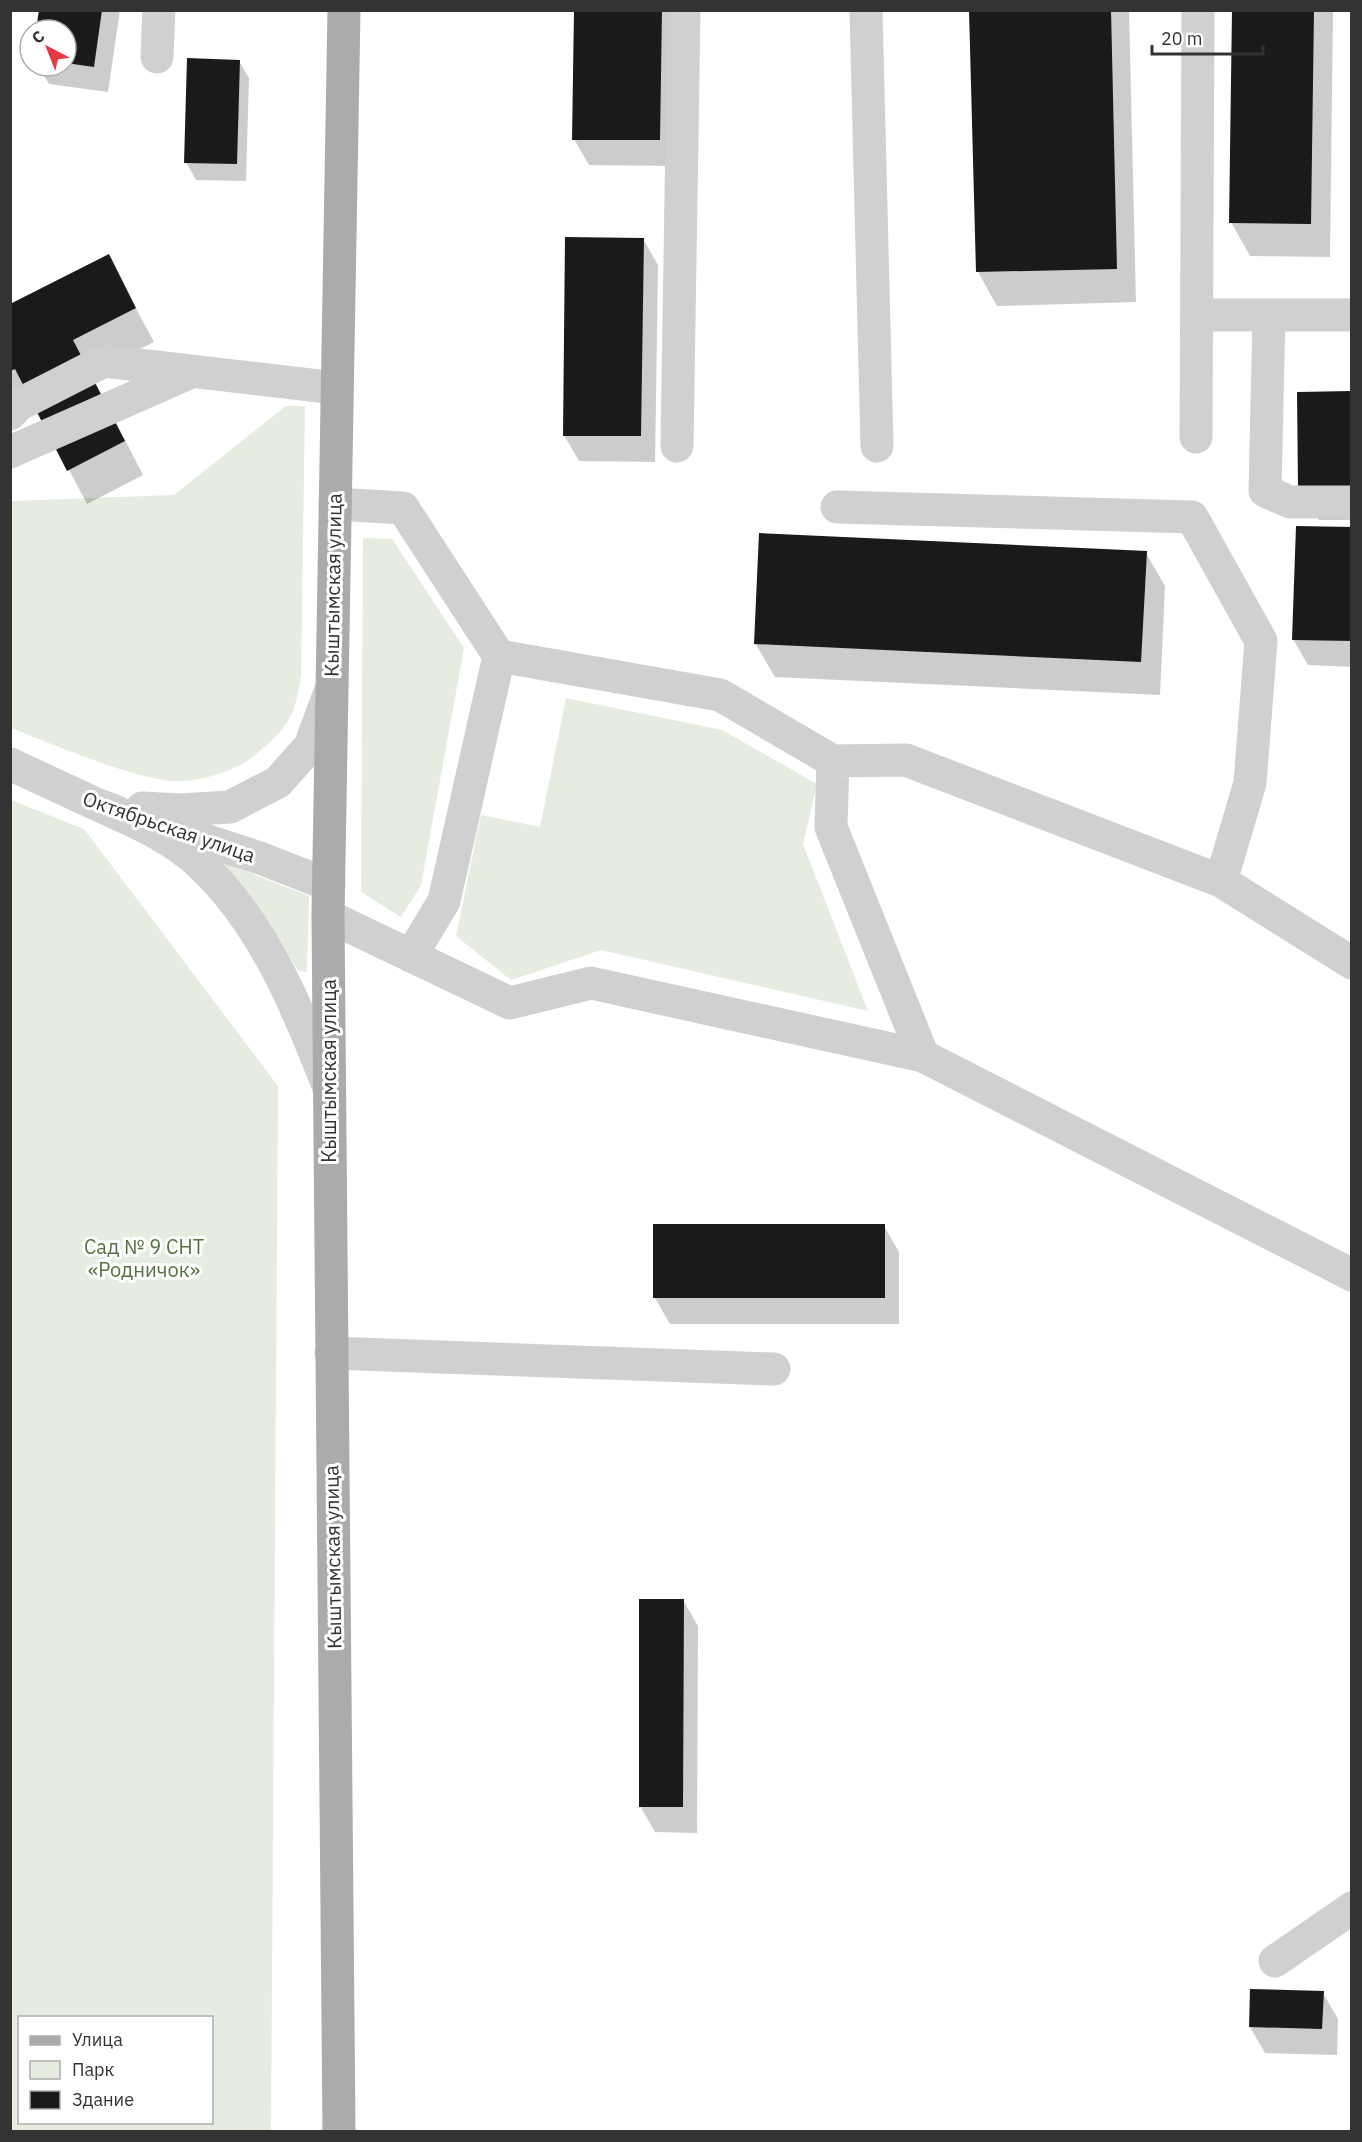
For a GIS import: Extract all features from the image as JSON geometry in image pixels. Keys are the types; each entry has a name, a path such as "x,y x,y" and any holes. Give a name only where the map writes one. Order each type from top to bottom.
{"main road":[{"name":"Кыштымская улица","path":"339,2132 328,901 344,10"}],"street":[{"path":"157,57 159,10"},
{"path":"677,446 684,10"},
{"path":"866,10 877,446"},
{"path":"1196,437 1198,10"},
{"path":"1197,315 1352,315"},
{"path":"1269,315 1265,491 1290,502 1352,502"},
{"path":"10,414 18,405 104,361 189,373 336,388"},
{"path":"10,452 189,373"},
{"path":"335,504 403,508 500,656 444,900 411,956"},
{"path":"837,507 1192,517 1261,641 1250,783 1221,881"},
{"path":"500,656 720,695 832,761 906,760 1221,881 1352,963"},
{"path":"96,804 180,810 230,807 278,782 310,746 331,690"},
{"path":"832,761 831,827 922,1056"},
{"name":"Октябрьская улица","path":"10,764 96,804 260,858 411,956 510,1003 591,983 922,1056 1352,1275"},
{"path":"96,804 149,828 199,862 241,912 300,1013 328,1088"},
{"path":"331,1353 774,1369"},
{"path":"1275,1961 1352,1908"}],"green space":[{"path":"286,406 305,406 301,673 294,708 279,733 252,757 233,768 213,776 181,781 143,776 120,769 11,728 11,501 174,495"},
{"path":"363,538 392,539 464,648 421,885 401,917 361,892"},
{"path":"566,698 722,730 817,784 803,844 868,1011 601,950 511,980 456,936 481,815 540,827"},
{"name":"Сад № 9 СНТ «Родничок»","path":"11,800 84,829 278,1086 271,2131 11,2131"},
{"path":"225,863 309,896 307,972 298,971 264,918 223,871"}],"building":[{"path":"39,10 102,10 94,67 78,65 78,18 38,18"},
{"path":"574,10 662,10 660,140 572,140"},
{"path":"969,10 1111,10 1117,269 976,272"},
{"path":"1232,10 1314,10 1311,224 1229,223"},
{"path":"187,58 240,60 237,164 184,163"},
{"path":"565,237 644,238 641,436 563,436"},
{"path":"109,254 136,308 73,340 125,441 67,471 15,369 10,371 10,304"},
{"path":"1352,391 1352,486 1298,487 1297,392"},
{"path":"1296,526 1352,527 1352,641 1292,640"},
{"path":"759,533 1147,551 1141,662 754,644"},
{"path":"653,1224 885,1224 885,1298 653,1298"},
{"path":"639,1599 684,1599 683,1807 639,1807"},
{"path":"1250,1989 1324,1991 1322,2029 1249,2027"}]}
